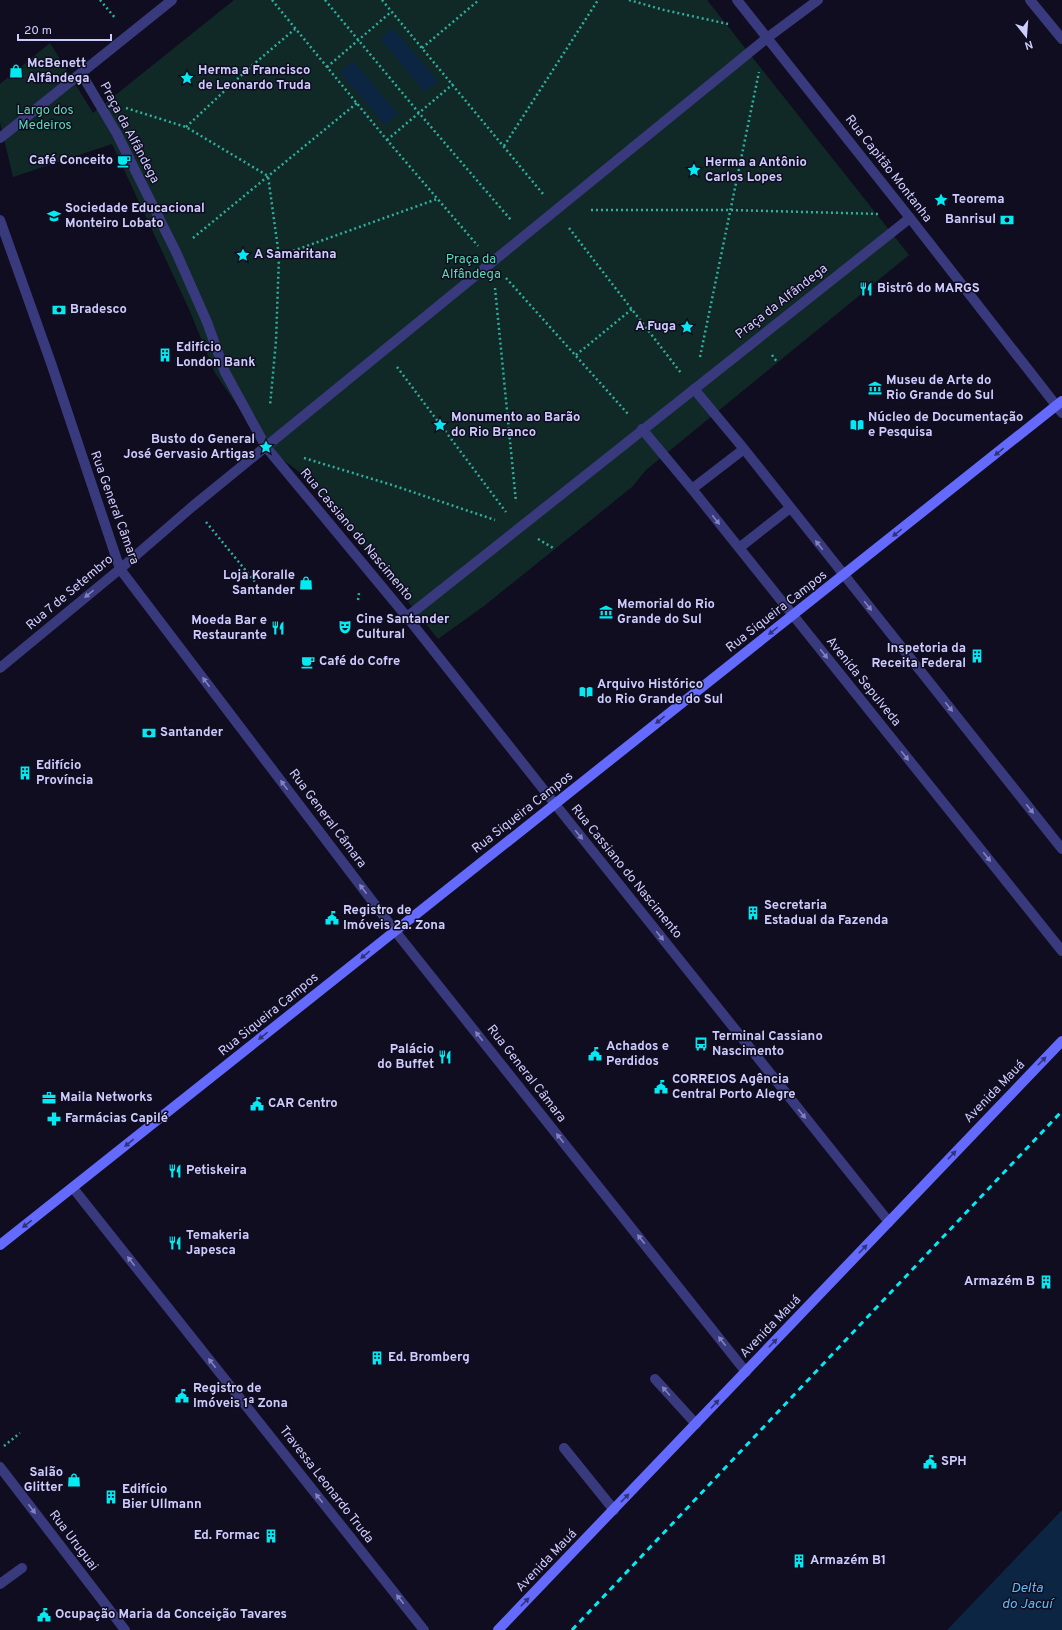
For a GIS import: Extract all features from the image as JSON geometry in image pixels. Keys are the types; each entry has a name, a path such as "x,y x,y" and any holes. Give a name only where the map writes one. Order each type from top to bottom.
{"main road":[{"name":"Rua Siqueira Campos","path":"0,1245 793,615 1060,407"},
{"name":"Avenida Mauá","path":"498,1630 1062,1041"}],"street":[{"path":"0,138 172,0"},
{"name":"Rua Capitão Montanha","path":"737,0 1060,407"},
{"path":"266,447 767,38 818,0"},
{"path":"1030,0 1062,39"},
{"name":"Praça da Alfândega","path":"81,73 117,134 176,252 207,322 225,372 266,447"},
{"name":"Praça da Alfândega","path":"407,617 910,218"},
{"name":"Rua General Câmara","path":"0,220 51,364 120,569 396,931 746,1372"},
{"path":"694,389 744,449 1062,849"},
{"name":"Avenida Sepulveda","path":"642,430 739,548 1062,951"},
{"name":"Rua 7 de Setembro","path":"0,668 120,569 193,506 266,447"},
{"name":"Rua Cassiano do Nascimento","path":"266,447 407,617 889,1222"},
{"path":"692,490 744,449"},
{"path":"739,548 790,508"},
{"name":"Travessa Leonardo Truda","path":"73,1188 424,1630"},
{"path":"655,1379 696,1424"},
{"path":"564,1448 614,1510"},
{"name":"Rua Uruguai","path":"0,1467 125,1630"},
{"path":"0,1584 22,1568"}],"path":[{"path":"272,0 437,199 642,430"},
{"path":"325,0 419,113 525,236"},
{"path":"382,0 556,210 694,389"},
{"path":"422,48 480,0"},
{"path":"504,146 598,0"},
{"path":"629,0 732,26"},
{"path":"327,67 392,12"},
{"path":"186,127 248,69 295,29"},
{"path":"694,389 767,38"},
{"path":"387,140 453,84"},
{"path":"176,252 357,103"},
{"path":"122,106 186,127 268,176"},
{"path":"268,176 279,256 276,341 269,409"},
{"path":"279,256 437,199"},
{"path":"556,210 731,210 876,213 910,218"},
{"path":"492,262 518,528"},
{"path":"576,355 632,309"},
{"path":"384,350 518,528"},
{"path":"303,458 518,528"},
{"path":"193,506 256,583"},
{"path":"0,1449 20,1433"}],"green space":[{"name":"Praça da Alfândega","path":"234,0 707,0 909,255 646,470 632,487 484,606 438,639 310,480 266,447 215,373 189,309 112,144 13,177 0,122 0,84 50,43 93,113"}],"water":[{"path":"393,28 438,81 425,92 380,39"},
{"path":"353,61 398,114 385,125 340,72"},
{"name":"Delta do Jacuí","path":"1062,1510 1062,1630 947,1630"}],"railway":[{"path":"572,1630 1062,1111"}],"place":[{"name":"McBenett Alfândega","path":"16,71"},
{"name":"Herma a Francisco de Leonardo Truda","path":"187,78"},
{"name":"Café Conceito","path":"124,161"},
{"name":"Herma a Antônio Carlos Lopes","path":"694,170"},
{"name":"Teorema","path":"941,200"},
{"name":"Sociedade Educacional Monteiro Lobato","path":"54,216"},
{"name":"Banrisul","path":"1007,220"},
{"name":"A Samaritana","path":"243,255"},
{"name":"Bistrô do MARGS","path":"866,289"},
{"name":"Bradesco","path":"59,310"},
{"name":"A Fuga","path":"687,327"},
{"name":"Edifício London Bank","path":"165,355"},
{"name":"Museu de Arte do Rio Grande do Sul","path":"875,388"},
{"name":"Monumento ao Barão do Rio Branco","path":"440,425"},
{"name":"Núcleo de Documentação e Pesquisa","path":"857,425"},
{"name":"Busto do General José Gervasio Artigas","path":"266,447"},
{"name":"Loja Koralle Santander","path":"306,583"},
{"name":"Memorial do Rio Grande do Sul","path":"606,612"},
{"name":"Cine Santander Cultural","path":"345,627"},
{"name":"Moeda Bar e Restaurante","path":"278,628"},
{"name":"Inspetoria da Receita Federal","path":"977,656"},
{"name":"Café do Cofre","path":"308,662"},
{"name":"Arquivo Histórico do Rio Grande do Sul","path":"586,692"},
{"name":"Santander","path":"149,733"},
{"name":"Edifício Província","path":"25,773"},
{"name":"Secretaria Estadual da Fazenda","path":"753,913"},
{"name":"Registro de Imóveis 2a. Zona","path":"332,918"},
{"name":"Terminal Cassiano Nascimento","path":"701,1044"},
{"name":"Achados e Perdidos","path":"595,1054"},
{"name":"Palácio do Buffet","path":"445,1057"},
{"name":"CORREIOS Agência Central Porto Alegre","path":"661,1087"},
{"name":"Maila Networks","path":"49,1098"},
{"name":"CAR Centro","path":"257,1104"},
{"name":"Farmácias Capilé","path":"54,1119"},
{"name":"Petiskeira","path":"175,1171"},
{"name":"Temakeria Japesca","path":"175,1243"},
{"name":"Armazém B","path":"1046,1282"},
{"name":"Ed. Bromberg","path":"377,1358"},
{"name":"Registro de Imóveis 1ª Zona","path":"182,1396"},
{"name":"SPH","path":"930,1462"},
{"name":"Salão Glitter","path":"74,1480"},
{"name":"Edifício Bier Ullmann","path":"111,1497"},
{"name":"Ed. Formac","path":"271,1536"},
{"name":"Armazém B1","path":"799,1561"},
{"name":"Ocupação Maria da Conceição Tavares","path":"44,1615"}],"park label":[{"name":"Largo dos Medeiros","path":"45,118"}]}
